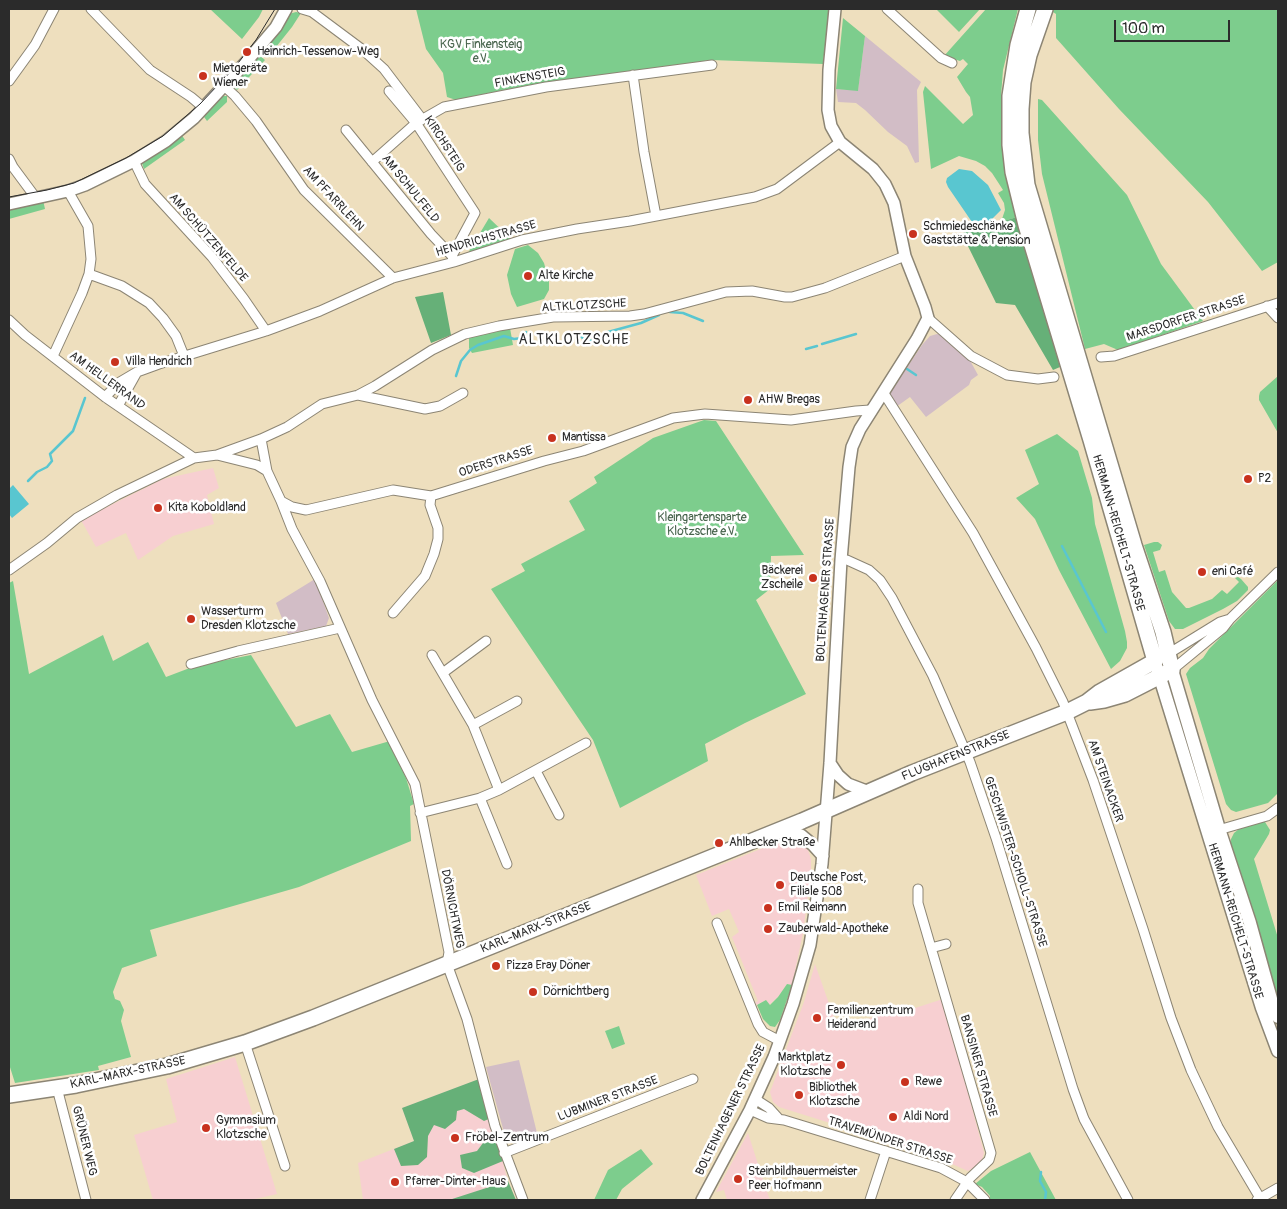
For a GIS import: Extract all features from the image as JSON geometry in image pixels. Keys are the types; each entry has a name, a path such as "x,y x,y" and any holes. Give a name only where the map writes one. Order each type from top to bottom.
{"main road":[{"name":"HERMANN-REICHELT-STRASSE","path":"1028,9 1018,45 1010,96 1010,145 1013,172 1026,225 1094,449 1166,673 1214,831 1262,1008 1278,1051"},
{"name":"HERMANN-REICHELT-STRASSE","path":"1044,9 1029,55 1020,109 1027,185 1131,536 1163,632 1161,658"},
{"name":"FLUGHAFENSTRASSE","path":"826,811 1066,712 1161,658"},
{"name":"FLUGHAFENSTRASSE","path":"1086,702 1104,700 1125,694 1166,673"},
{"name":"KARL-MARX-STRASSE","path":"9,1095 57,1088 167,1066 245,1043 335,1010 826,811"},
{"name":"HERMANN-REICHELT-STRASSE","path":"1214,831 1250,924 1273,1006 1278,1017"}],"street":[{"path":"9,81 35,45 54,9"},
{"path":"91,9 150,70 191,97 204,108"},
{"path":"9,204 68,191 86,185 134,161 166,141 204,108 224,86 276,27 286,9"},
{"name":"KIRCHSTEIG","path":"302,9 312,12 363,50 384,69 419,121 475,213 453,259"},
{"path":"835,9 829,70 828,110 831,126 840,142 873,169 885,184 894,203 906,256 928,318 971,356 1007,375 1038,380 1054,377"},
{"path":"887,9 941,58 952,62"},
{"name":"FINKENSTEIG","path":"372,162 419,121 444,107 546,87 712,65"},
{"path":"633,74 644,152 656,216"},
{"name":"AM PFARRLEHN","path":"224,86 256,121 295,180 393,278"},
{"name":"KIRCHSTEIG","path":"389,91 419,121"},
{"name":"AM SCHULFELD","path":"346,130 453,259"},
{"name":"HENDRICHSTRASSE","path":"105,397 120,382 137,372 266,332 320,311 393,278 453,259 522,240 755,197 777,189 840,142"},
{"path":"9,159 36,198"},
{"name":"AM SCHÜTZENFELDE","path":"134,161 145,184 167,211 212,257 266,332"},
{"path":"53,356 89,274 91,259 88,226 68,191"},
{"name":"ALTKLOTZSCHE","path":"9,570 47,543 77,518 117,495 194,458 217,455 260,439 286,427 322,404 358,395 432,350 465,334 553,317 630,316 726,292 752,291 792,297 825,288 906,256"},
{"path":"89,274 122,286 149,303 176,336 184,356"},
{"name":"MARSDORFER STRASSE","path":"1102,357 1114,356 1278,303"},
{"path":"1267,306 1278,318"},
{"name":"BOLTENHAGENER STRASSE","path":"702,1200 750,1110 780,1041 794,1004 810,945 823,856 841,560 852,448 870,410 917,340 928,318"},
{"name":"AM HELLERRAND","path":"9,320 25,335 105,397 194,458"},
{"path":"118,406 137,372"},
{"path":"358,395 426,409 440,406 463,392"},
{"name":"AM STEINACKER","path":"882,392 973,533 1036,648 1066,712 1093,780 1144,929 1171,1018 1191,1070 1218,1127 1258,1199 1278,1188"},
{"name":"ODERSTRASSE","path":"281,501 292,507 306,510 393,490 431,496 544,460 583,451 673,418 705,414 791,420 870,410"},
{"path":"260,439 267,471 281,501"},
{"path":"217,455 257,465 267,471"},
{"path":"393,612 421,580 434,554 438,539 438,528 430,505 431,496"},
{"name":"DÖRNICHTWEG","path":"281,501 292,529 320,581 372,700 415,784 449,952 447,964 467,1019 492,1117 523,1200"},
{"name":"GESCHWISTER-SCHOLL-STRASSE","path":"841,560 847,560 869,570 880,580 892,598 933,676 966,752 996,838 1073,1089 1084,1119 1128,1200"},
{"name":"FLUGHAFENSTRASSE","path":"1166,673 1223,628 1278,572"},
{"name":"FLUGHAFENSTRASSE","path":"1161,658 1220,622 1230,619"},
{"path":"191,664 238,651 340,628"},
{"path":"444,672 486,641"},
{"path":"432,655 444,672 474,725 499,790"},
{"path":"474,725 517,701"},
{"path":"420,813 480,798 586,744"},
{"path":"830,763 838,775 848,784 869,792"},
{"path":"536,771 559,815"},
{"path":"480,798 506,864"},
{"path":"1214,831 1267,816 1278,808"},
{"path":"782,829 801,835 823,856"},
{"name":"BANSINER STRASSE","path":"918,889 918,903 991,1153 986,1165 966,1182 955,1200"},
{"path":"718,923 758,1024 763,1032 780,1041"},
{"path":"931,948 946,944"},
{"path":"245,1043 285,1166"},
{"name":"LUBMINER STRASSE","path":"504,1153 693,1079"},
{"name":"GRÜNER WEG","path":"57,1088 86,1200"},
{"name":"TRAVEMÜNDER STRASSE","path":"755,1099 769,1108 779,1119"},
{"name":"TRAVEMÜNDER STRASSE","path":"750,1110 768,1118 779,1119 941,1168 966,1182 985,1200"},
{"path":"870,1200 886,1151"}],"shaded area":[{"path":"865,36 921,82 917,90 919,162 915,163 907,146 888,132 856,103 838,102 836,89 858,90"},
{"path":"943,335 967,355 978,375 971,380 969,385 926,417 910,397 896,407 888,396 922,345 930,336"},
{"name":"Kita Koboldland","path":"213,468 219,488 207,495 214,524 173,536 138,560 126,533 96,547 81,520 163,479"},
{"path":"315,579 329,618 326,626 288,634 276,603"},
{"path":"788,841 802,844 808,850 811,859 803,933 792,985 787,984 778,997 769,1005 766,1000 757,1005 755,1002 758,1001 732,937 739,932 729,909 712,916 696,875 768,846"},
{"name":"Marktplatz Klotzsche","path":"815,964 838,1029 909,1005 912,1009 943,999 984,1153 981,1163 968,1171 929,1154 779,1107 773,1102 770,1092 804,1002"},
{"name":"Gymnasium Klotzsche","path":"235,1057 277,1194 251,1200 153,1200 134,1135 177,1122 166,1079"},
{"path":"519,1060 537,1133 512,1140 505,1136 486,1067"},
{"name":"Fröbel-Zentrum","path":"479,1079 508,1181 516,1200 363,1200 358,1163 414,1141 402,1108"},
{"path":"748,1133 770,1200 727,1200 724,1190 716,1192"}],"green space":[{"path":"210,9 263,9 242,39"},
{"name":"KGV Finkensteig e.V.","path":"416,9 829,9 823,64 711,60 509,89 456,100 447,97 443,73 426,49"},
{"path":"936,9 980,9 959,32"},
{"path":"986,9 1018,9 1003,70 1001,96 1001,125 1005,166 1017,217 1001,222 1005,210 1004,203 998,193 1003,190 985,166 959,156 931,169 923,92 925,86 963,124 973,115 970,97 957,77 968,64 963,59 960,61 944,56"},
{"path":"1054,9 1278,9 1278,262 1262,271 1208,202 1119,109 1056,38 1056,14 1053,12"},
{"path":"301,13 268,57 260,51 289,14"},
{"path":"843,18 865,36 858,91 836,89"},
{"path":"258,54 265,60 237,90 233,87 232,83"},
{"path":"223,96 227,96 227,102 207,121 202,114"},
{"path":"1038,99 1042,100 1127,195 1161,264 1203,321 1118,350 1104,344 1085,349 1042,174 1038,140"},
{"path":"181,134 185,140 144,169 143,160"},
{"path":"43,200 45,209 9,219 9,210 13,210 12,206"},
{"path":"1017,217 1060,367 1053,370 1015,305 996,303 962,234 968,229 980,232"},
{"path":"489,218 512,240 468,253"},
{"path":"528,245 538,253 544,263 549,281 549,290 544,299 517,307 511,294 507,275 515,249"},
{"path":"443,292 451,335 431,343 415,297"},
{"path":"510,328 513,345 472,353 469,348 469,337"},
{"path":"1278,376 1278,433 1259,400 1259,396 1260,392"},
{"name":"Kleingartensparte Klotzsche e.V.","path":"704,420 716,421 804,555 771,556 770,589 756,600 806,694 705,744 708,761 620,808 593,740 491,589 525,571 521,564 585,530 569,501 597,483 594,477 653,438"},
{"path":"1057,434 1078,451 1092,498 1095,524 1125,631 1127,648 1120,661 1111,669 1059,570 1035,519 1016,498 1039,484 1025,450"},
{"path":"1154,542 1162,545 1160,550 1153,552 1159,572 1165,570 1172,592 1186,608 1212,599 1222,590 1227,594 1239,582 1235,578 1238,577 1248,587 1248,590 1237,601 1223,609 1183,629 1175,629 1169,621 1144,545"},
{"path":"1278,580 1278,793 1268,803 1236,812 1231,810 1226,804 1186,674"},
{"path":"13,581 29,674 103,635 113,661 148,642 166,677 195,666 251,655 296,727 330,714 352,752 390,741 406,778 414,804 410,806 411,841 299,887 150,930 157,956 122,968 113,992 115,999 120,1001 124,1010 121,1021 131,1057 98,1066 99,1070 15,1083 9,1064 9,583"},
{"path":"1265,822 1270,830 1254,859 1278,938 1278,1000 1230,845 1234,833 1239,829"},
{"path":"787,984 792,985 780,1020 775,1027 770,1026 763,1019 757,1005 766,1000 770,1005"},
{"path":"619,1026 625,1044 612,1049 605,1031"},
{"path":"479,1079 491,1118 484,1121 464,1109 457,1111 456,1120 445,1129 434,1125 428,1136 427,1157 418,1165 401,1166 394,1149 414,1141 402,1108"},
{"path":"495,1134 503,1161 474,1173 462,1168 460,1155 477,1151 489,1135"},
{"path":"641,1149 653,1164 622,1189 616,1200 594,1200 608,1170"},
{"path":"1030,1152 1056,1200 990,1200 990,1196 982,1187 975,1184 991,1171"},
{"path":"508,1181 516,1200 449,1200"}],"water":[{"path":"959,169 972,171 988,185 1001,210 990,221 978,226 974,225 948,187 947,178"},
{"path":"13,485 29,504 12,518 9,514 9,489"}],"waterway":[{"path":"670,312 683,313 703,321"},
{"path":"575,333 586,340 593,341 608,332 641,323 659,315"},
{"path":"456,376 461,361 470,350 478,345 504,336 514,339 522,338 526,332"},
{"path":"822,344 856,334"},
{"path":"806,349 817,346"},
{"path":"907,369 916,375"},
{"path":"28,481 37,472 47,467 52,461 50,454 73,431 85,398"},
{"path":"1062,546 1106,632"},
{"path":"1041,1172 1040,1181 1046,1192 1045,1200"}],"tram line":[{"path":"9,197 74,183 126,158 163,136 200,104 235,67 256,40 275,9"}],"place":[{"name":"Heinrich-Tessenow-Weg","path":"247,52"},
{"name":"Mietgeräte Wiener","path":"203,76"},
{"name":"Schmiedeschänke Gaststätte & Pension","path":"913,234"},
{"name":"Alte Kirche","path":"528,276"},
{"name":"Villa Hendrich","path":"115,362"},
{"name":"AHW Bregas","path":"748,400"},
{"name":"Mantissa","path":"552,438"},
{"name":"P2","path":"1248,479"},
{"name":"Kita Koboldland","path":"158,508"},
{"name":"eni Café","path":"1202,572"},
{"name":"Bäckerei Zscheile","path":"813,578"},
{"name":"Wasserturm Dresden Klotzsche","path":"191,619"},
{"name":"Ahlbecker Straße","path":"719,843"},
{"name":"Deutsche Post, Filiale 508","path":"780,885"},
{"name":"Emil Reimann","path":"768,908"},
{"name":"Zauberwald-Apotheke","path":"768,929"},
{"name":"Pizza Eray Döner","path":"496,966"},
{"name":"Dörnichtberg","path":"533,992"},
{"name":"Familienzentrum Heiderand","path":"817,1018"},
{"name":"Marktplatz Klotzsche","path":"841,1065"},
{"name":"Rewe","path":"905,1082"},
{"name":"Bibliothek Klotzsche","path":"799,1095"},
{"name":"Aldi Nord","path":"893,1117"},
{"name":"Gymnasium Klotzsche","path":"206,1128"},
{"name":"Fröbel-Zentrum","path":"455,1138"},
{"name":"Steinbildhauermeister Peer Hofmann","path":"738,1179"},
{"name":"Pfarrer-Dinter-Haus","path":"395,1182"}],"district":[{"name":"ALTKLOTZSCHE","path":"574,340"}]}
